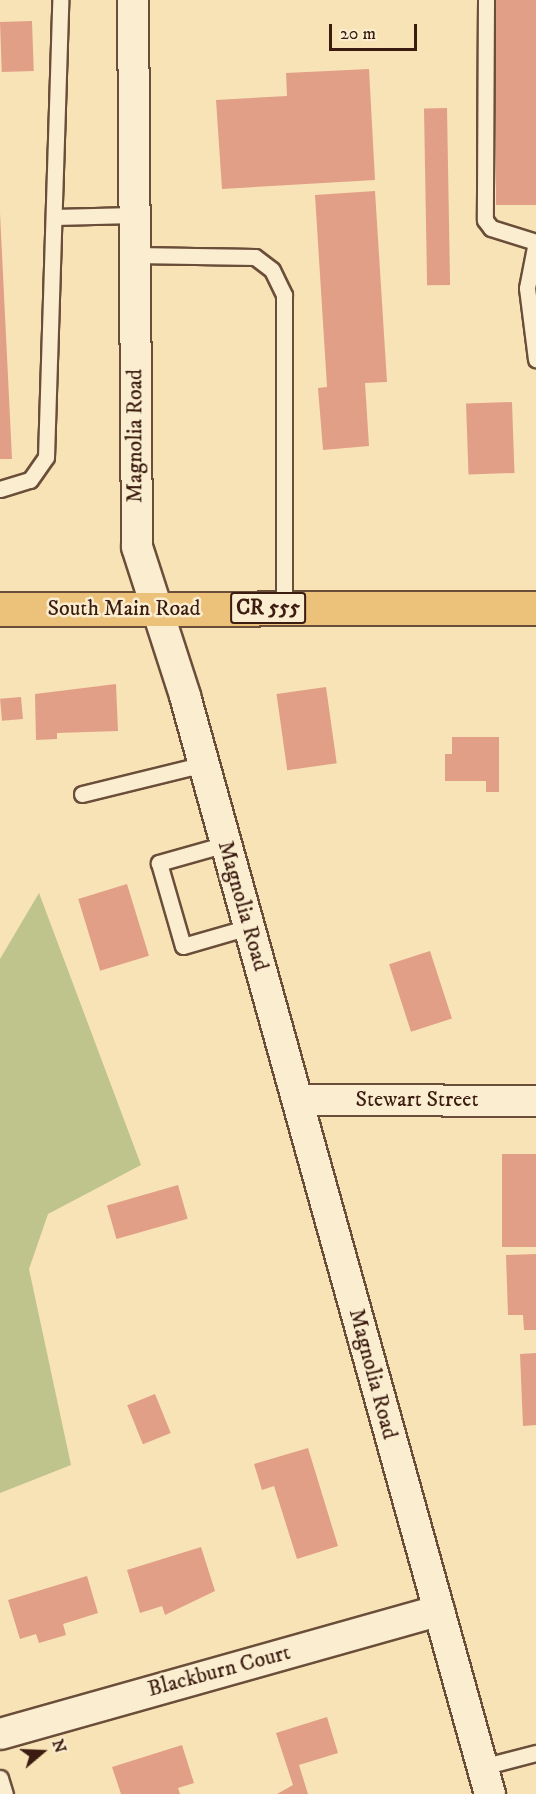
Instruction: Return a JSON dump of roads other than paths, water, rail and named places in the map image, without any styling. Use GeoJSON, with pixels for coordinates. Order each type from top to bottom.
{"type":"FeatureCollection","features":[{"type":"Feature","properties":{"kind":"main road","name":"South Main Road"},"geometry":{"type":"LineString","coordinates":[[0,609],[536,608]]}},
{"type":"Feature","properties":{"kind":"street","name":"Magnolia Road"},"geometry":{"type":"LineString","coordinates":[[133,0],[135,525],[155,609],[204,764],[486,1780]]}},
{"type":"Feature","properties":{"kind":"street","name":"Stewart Street"},"geometry":{"type":"LineString","coordinates":[[298,1100],[536,1101]]}},
{"type":"Feature","properties":{"kind":"street","name":"Blackburn Court"},"geometry":{"type":"LineString","coordinates":[[0,1734],[439,1611]]}},
{"type":"Feature","properties":{"kind":"lane"},"geometry":{"type":"LineString","coordinates":[[0,489],[30,480],[46,457],[60,0]]}},
{"type":"Feature","properties":{"kind":"lane"},"geometry":{"type":"LineString","coordinates":[[486,0],[485,219],[491,228],[536,242],[527,288],[536,359]]}},
{"type":"Feature","properties":{"kind":"lane"},"geometry":{"type":"LineString","coordinates":[[54,217],[134,215]]}},
{"type":"Feature","properties":{"kind":"lane"},"geometry":{"type":"LineString","coordinates":[[135,255],[255,257],[272,270],[284,295],[284,608]]}},
{"type":"Feature","properties":{"kind":"lane"},"geometry":{"type":"LineString","coordinates":[[82,794],[204,764]]}},
{"type":"Feature","properties":{"kind":"lane"},"geometry":{"type":"LineString","coordinates":[[226,844],[159,863],[162,874],[183,946],[249,927]]}},
{"type":"Feature","properties":{"kind":"lane"},"geometry":{"type":"LineString","coordinates":[[486,1780],[536,1753]]}},
{"type":"Feature","properties":{"kind":"lane"},"geometry":{"type":"LineString","coordinates":[[0,1778],[4,1794]]}}]}
